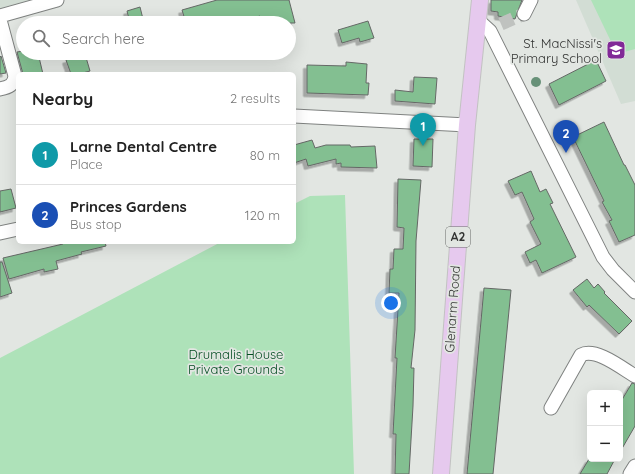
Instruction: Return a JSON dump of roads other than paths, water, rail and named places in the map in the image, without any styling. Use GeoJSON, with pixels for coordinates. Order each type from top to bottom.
{"type":"FeatureCollection","features":[{"type":"Feature","properties":{"kind":"main road","name":"Glenarm Road"},"geometry":{"type":"LineString","coordinates":[[441,474],[467,125],[490,25],[480,0]]}},
{"type":"Feature","properties":{"kind":"street"},"geometry":{"type":"LineString","coordinates":[[0,16],[57,0]]}},
{"type":"Feature","properties":{"kind":"street"},"geometry":{"type":"LineString","coordinates":[[524,14],[532,0]]}},
{"type":"Feature","properties":{"kind":"street"},"geometry":{"type":"LineString","coordinates":[[0,20],[15,76],[14,81],[10,86],[0,89]]}},
{"type":"Feature","properties":{"kind":"street"},"geometry":{"type":"LineString","coordinates":[[490,25],[603,257],[612,270],[635,292]]}},
{"type":"Feature","properties":{"kind":"street"},"geometry":{"type":"LineString","coordinates":[[296,116],[467,125]]}},
{"type":"Feature","properties":{"kind":"street"},"geometry":{"type":"LineString","coordinates":[[0,233],[16,229]]}},
{"type":"Feature","properties":{"kind":"street"},"geometry":{"type":"LineString","coordinates":[[550,408],[581,355],[584,353],[599,355],[635,376]]}},
{"type":"Feature","properties":{"kind":"street"},"geometry":{"type":"LineString","coordinates":[[630,474],[635,466]]}},
{"type":"Feature","properties":{"kind":"tunnel"},"geometry":{"type":"LineString","coordinates":[[501,24],[524,14]]}},
{"type":"Feature","properties":{"kind":"place","name":"St. MacNissi's Primary School"},"geometry":{"type":"Point","coordinates":[616,50]}},
{"type":"Feature","properties":{"kind":"place","name":"Larne Dental Centre"},"geometry":{"type":"Point","coordinates":[423,146]}},
{"type":"Feature","properties":{"kind":"place","name":"Princes Gardens"},"geometry":{"type":"Point","coordinates":[566,153]}},
{"type":"Feature","properties":{"kind":"park label","name":"Drumalis House Private Grounds"},"geometry":{"type":"Point","coordinates":[236,362]}}]}
